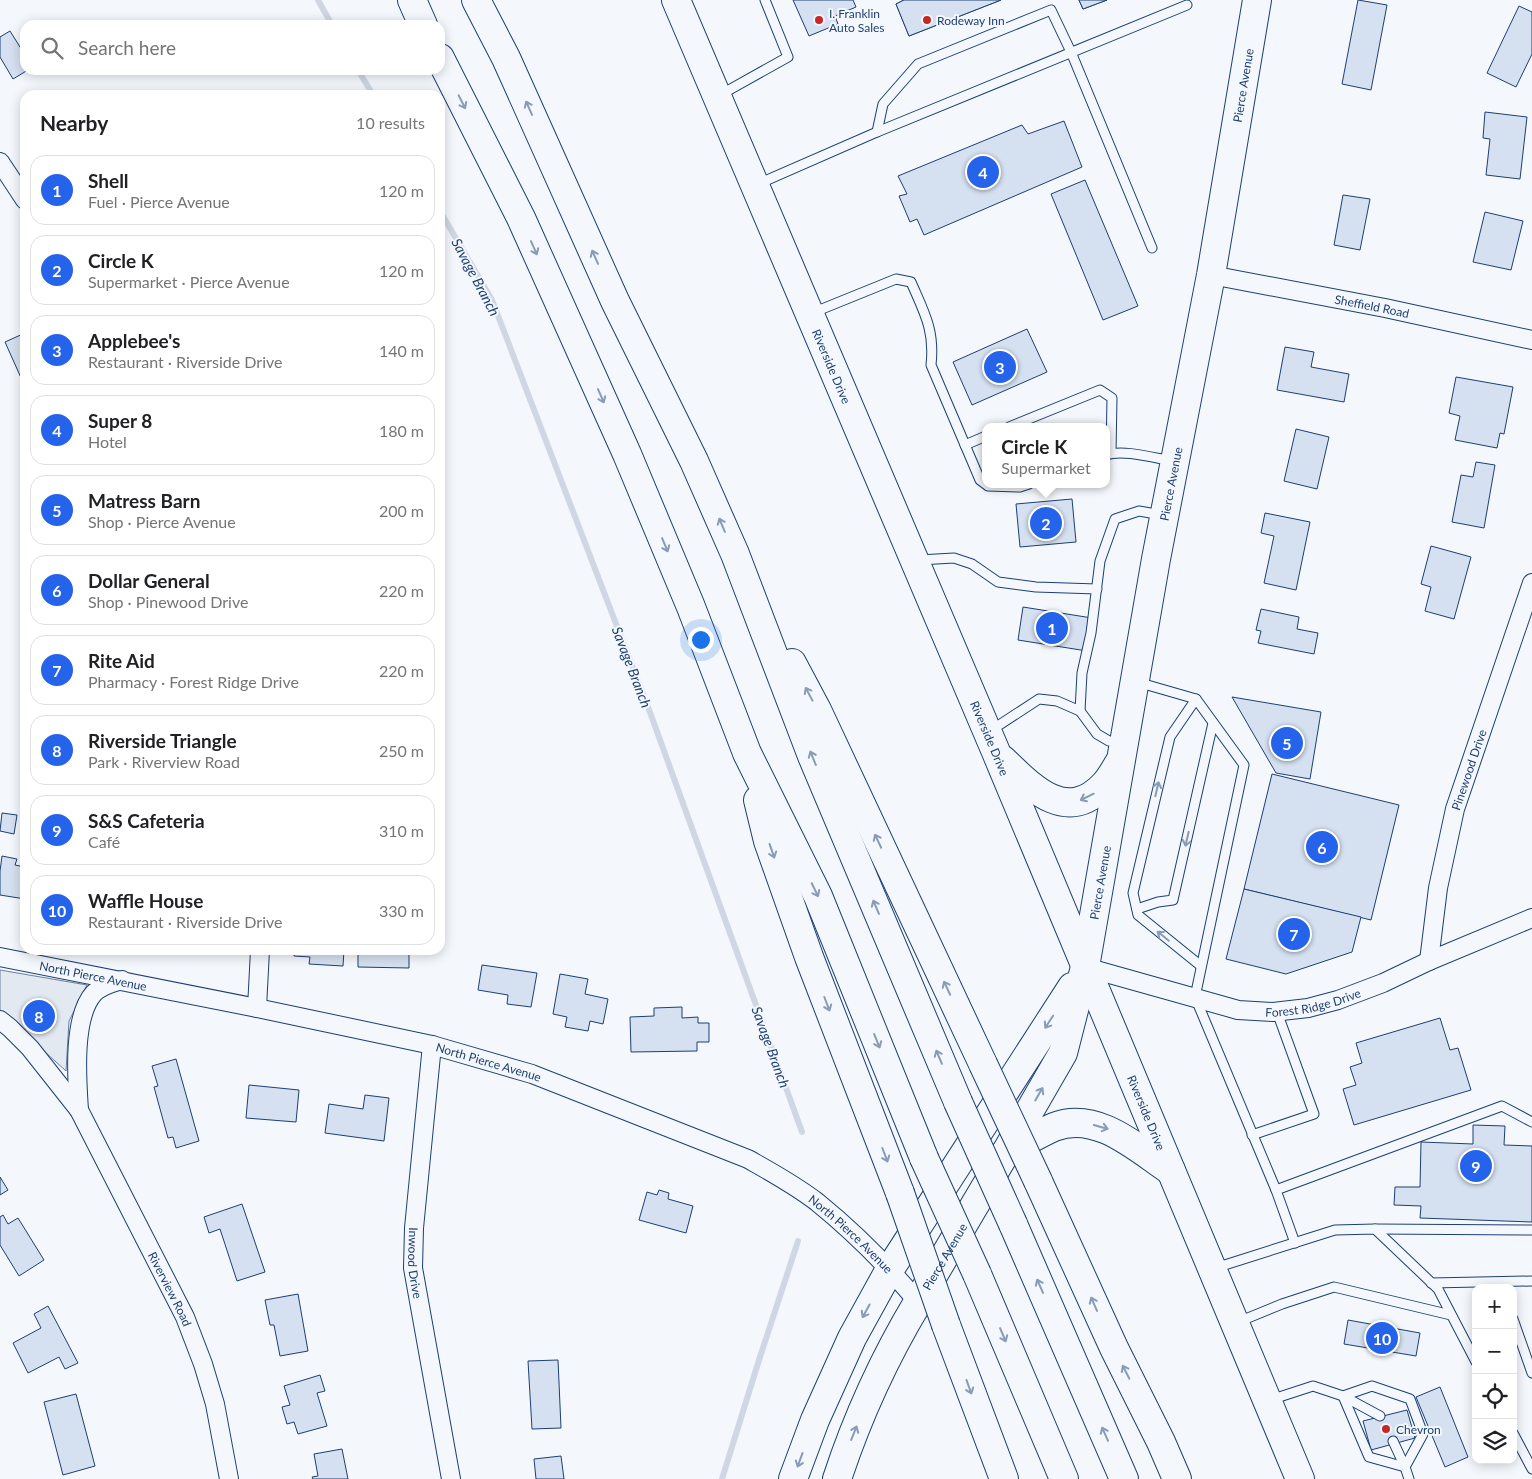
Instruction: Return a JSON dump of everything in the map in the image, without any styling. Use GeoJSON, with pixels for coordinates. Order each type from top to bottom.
{"type":"FeatureCollection","features":[{"type":"Feature","properties":{"kind":"main road"},"geometry":{"type":"LineString","coordinates":[[412,0],[421,20]]}},
{"type":"Feature","properties":{"kind":"main road"},"geometry":{"type":"LineString","coordinates":[[476,0],[506,58],[615,301],[694,461],[734,554],[812,756],[958,1102],[1124,1479]]}},
{"type":"Feature","properties":{"kind":"main road","name":"Riverside Drive"},"geometry":{"type":"LineString","coordinates":[[676,0],[991,742],[1300,1479]]}},
{"type":"Feature","properties":{"kind":"main road","name":"Pierce Avenue"},"geometry":{"type":"LineString","coordinates":[[837,1479],[874,1386],[906,1322],[1063,1053],[1085,966],[1164,515],[1211,274],[1257,0]]}},
{"type":"Feature","properties":{"kind":"main road"},"geometry":{"type":"LineString","coordinates":[[445,68],[520,218],[627,454],[691,607],[747,753],[818,896],[924,1158],[977,1274],[1064,1479]]}},
{"type":"Feature","properties":{"kind":"main road"},"geometry":{"type":"LineString","coordinates":[[734,554],[817,710],[1038,1181],[1114,1348],[1161,1442],[1177,1479]]}},
{"type":"Feature","properties":{"kind":"main road"},"geometry":{"type":"LineString","coordinates":[[991,742],[1039,793],[1052,799],[1066,802],[1080,800],[1094,794],[1104,785],[1122,752]]}},
{"type":"Feature","properties":{"kind":"main road"},"geometry":{"type":"LineString","coordinates":[[747,753],[772,850],[810,958],[900,1193],[946,1325],[1004,1479]]}},
{"type":"Feature","properties":{"kind":"main road","name":"Pierce Avenue"},"geometry":{"type":"LineString","coordinates":[[793,1479],[815,1420],[848,1346],[890,1269],[1085,966]]}},
{"type":"Feature","properties":{"kind":"main road"},"geometry":{"type":"LineString","coordinates":[[1006,1152],[1055,1127],[1077,1123],[1088,1124],[1109,1130],[1171,1171]]}},
{"type":"Feature","properties":{"kind":"street"},"geometry":{"type":"LineString","coordinates":[[0,162],[20,192]]}},
{"type":"Feature","properties":{"kind":"street","name":"Sheffield Road"},"geometry":{"type":"LineString","coordinates":[[1211,274],[1385,308],[1532,340]]}},
{"type":"Feature","properties":{"kind":"street","name":"Pinewood Drive"},"geometry":{"type":"LineString","coordinates":[[1430,962],[1438,888],[1455,809],[1532,583]]}},
{"type":"Feature","properties":{"kind":"street","name":"Forest Ridge Drive"},"geometry":{"type":"LineString","coordinates":[[1085,966],[1238,1010],[1277,1012],[1308,1008],[1338,1000],[1383,983],[1532,918]]}},
{"type":"Feature","properties":{"kind":"street"},"geometry":{"type":"LineString","coordinates":[[258,1008],[260,955]]}},
{"type":"Feature","properties":{"kind":"street","name":"North Pierce Avenue"},"geometry":{"type":"LineString","coordinates":[[0,957],[123,980],[432,1045],[524,1071],[596,1098],[748,1159],[780,1177],[816,1201],[851,1231],[890,1269],[918,1302]]}},
{"type":"Feature","properties":{"kind":"street","name":"Riverview Road"},"geometry":{"type":"LineString","coordinates":[[80,1110],[78,1053],[80,1026],[85,1010],[94,994],[105,986],[123,980]]}},
{"type":"Feature","properties":{"kind":"street","name":"Riverview Road"},"geometry":{"type":"LineString","coordinates":[[0,1020],[30,1048],[80,1110],[185,1317],[216,1404],[229,1479]]}},
{"type":"Feature","properties":{"kind":"street","name":"Inwood Drive"},"geometry":{"type":"LineString","coordinates":[[432,1045],[414,1228],[413,1268],[451,1479]]}},
{"type":"Feature","properties":{"kind":"lane"},"geometry":{"type":"LineString","coordinates":[[718,97],[788,57],[765,0]]}},
{"type":"Feature","properties":{"kind":"lane"},"geometry":{"type":"LineString","coordinates":[[755,186],[878,132],[1187,5]]}},
{"type":"Feature","properties":{"kind":"lane"},"geometry":{"type":"LineString","coordinates":[[878,132],[883,104],[918,64],[1051,10],[1071,52],[1152,248]]}},
{"type":"Feature","properties":{"kind":"lane"},"geometry":{"type":"LineString","coordinates":[[810,314],[896,278],[910,282],[932,334],[933,351],[931,365],[982,482]]}},
{"type":"Feature","properties":{"kind":"lane"},"geometry":{"type":"LineString","coordinates":[[1019,423],[1100,390],[1112,398],[1110,426]]}},
{"type":"Feature","properties":{"kind":"lane"},"geometry":{"type":"LineString","coordinates":[[965,444],[982,438]]}},
{"type":"Feature","properties":{"kind":"lane"},"geometry":{"type":"LineString","coordinates":[[1110,454],[1127,453],[1175,461]]}},
{"type":"Feature","properties":{"kind":"lane"},"geometry":{"type":"LineString","coordinates":[[1080,711],[1082,673],[1091,634],[1100,561],[1115,519],[1140,511],[1164,515]]}},
{"type":"Feature","properties":{"kind":"lane"},"geometry":{"type":"LineString","coordinates":[[914,560],[954,558],[972,564],[998,582],[1036,587],[1097,588]]}},
{"type":"Feature","properties":{"kind":"lane"},"geometry":{"type":"LineString","coordinates":[[1134,682],[1196,699],[1244,766],[1195,997],[1276,1190],[1295,1243]]}},
{"type":"Feature","properties":{"kind":"lane"},"geometry":{"type":"LineString","coordinates":[[991,742],[1039,698],[1057,701],[1080,711],[1097,734],[1122,752]]}},
{"type":"Feature","properties":{"kind":"lane"},"geometry":{"type":"LineString","coordinates":[[1196,699],[1170,736],[1133,893],[1138,915],[1201,966]]}},
{"type":"Feature","properties":{"kind":"lane"},"geometry":{"type":"LineString","coordinates":[[1137,909],[1158,902],[1173,900],[1213,723]]}},
{"type":"Feature","properties":{"kind":"lane"},"geometry":{"type":"LineString","coordinates":[[1252,1135],[1314,1114],[1277,1012]]}},
{"type":"Feature","properties":{"kind":"lane"},"geometry":{"type":"LineString","coordinates":[[1276,1190],[1502,1106],[1532,1122]]}},
{"type":"Feature","properties":{"kind":"lane"},"geometry":{"type":"LineString","coordinates":[[1212,1269],[1335,1230],[1532,1230]]}},
{"type":"Feature","properties":{"kind":"lane"},"geometry":{"type":"LineString","coordinates":[[1375,1230],[1438,1289],[1472,1354]]}},
{"type":"Feature","properties":{"kind":"lane"},"geometry":{"type":"LineString","coordinates":[[1431,1283],[1501,1284],[1532,1280]]}},
{"type":"Feature","properties":{"kind":"lane"},"geometry":{"type":"LineString","coordinates":[[1235,1323],[1282,1304],[1334,1287],[1451,1315]]}},
{"type":"Feature","properties":{"kind":"lane"},"geometry":{"type":"LineString","coordinates":[[1517,1329],[1532,1373]]}},
{"type":"Feature","properties":{"kind":"lane"},"geometry":{"type":"LineString","coordinates":[[1267,1401],[1313,1386],[1342,1396],[1380,1416]]}},
{"type":"Feature","properties":{"kind":"lane"},"geometry":{"type":"LineString","coordinates":[[1342,1396],[1372,1386],[1410,1399],[1423,1434],[1405,1467]]}},
{"type":"Feature","properties":{"kind":"lane"},"geometry":{"type":"LineString","coordinates":[[1342,1396],[1369,1457],[1405,1467]]}},
{"type":"Feature","properties":{"kind":"lane"},"geometry":{"type":"LineString","coordinates":[[1393,1441],[1409,1479]]}},
{"type":"Feature","properties":{"kind":"lane"},"geometry":{"type":"LineString","coordinates":[[1517,1441],[1532,1469]]}},
{"type":"Feature","properties":{"kind":"shaded area"},"geometry":{"type":"Polygon","coordinates":[[[0,970],[87,985],[69,1021],[66,1071],[0,1011],[0,970]]]}},
{"type":"Feature","properties":{"kind":"building","name":"I. Franklin Auto Sales"},"geometry":{"type":"Polygon","coordinates":[[[793,0],[853,0],[856,7],[835,16],[838,24],[809,36],[793,0]]]}},
{"type":"Feature","properties":{"kind":"building","name":"Rodeway Inn"},"geometry":{"type":"Polygon","coordinates":[[[904,0],[1001,0],[909,36],[896,4],[904,0]]]}},
{"type":"Feature","properties":{"kind":"building","name":"Rodeway Inn"},"geometry":{"type":"Polygon","coordinates":[[[904,0],[1001,0],[909,36],[896,4],[904,0]]]}},
{"type":"Feature","properties":{"kind":"building"},"geometry":{"type":"Polygon","coordinates":[[[1079,0],[1107,0],[1083,9],[1079,0]]]}},
{"type":"Feature","properties":{"kind":"building"},"geometry":{"type":"Polygon","coordinates":[[[1079,0],[1107,0],[1083,9],[1079,0]]]}},
{"type":"Feature","properties":{"kind":"building"},"geometry":{"type":"Polygon","coordinates":[[[1358,0],[1387,5],[1371,90],[1342,84],[1358,0]]]}},
{"type":"Feature","properties":{"kind":"building"},"geometry":{"type":"Polygon","coordinates":[[[1519,6],[1532,12],[1532,54],[1516,87],[1487,73],[1519,6]]]}},
{"type":"Feature","properties":{"kind":"building"},"geometry":{"type":"Polygon","coordinates":[[[10,31],[20,47],[20,75],[13,79],[0,57],[0,37],[10,31]]]}},
{"type":"Feature","properties":{"kind":"building"},"geometry":{"type":"Polygon","coordinates":[[[1485,112],[1527,117],[1520,179],[1486,175],[1490,139],[1483,138],[1485,112]]]}},
{"type":"Feature","properties":{"kind":"building"},"geometry":{"type":"Polygon","coordinates":[[[1064,121],[1082,167],[924,235],[917,219],[910,222],[899,196],[907,194],[898,176],[1022,125],[1028,134],[1064,121]]]}},
{"type":"Feature","properties":{"kind":"building"},"geometry":{"type":"Polygon","coordinates":[[[1085,180],[1138,306],[1103,320],[1051,194],[1085,180]]]}},
{"type":"Feature","properties":{"kind":"building"},"geometry":{"type":"Polygon","coordinates":[[[1343,195],[1370,199],[1360,250],[1334,245],[1343,195]]]}},
{"type":"Feature","properties":{"kind":"building"},"geometry":{"type":"Polygon","coordinates":[[[1485,212],[1523,221],[1511,270],[1473,262],[1485,212]]]}},
{"type":"Feature","properties":{"kind":"building"},"geometry":{"type":"Polygon","coordinates":[[[1027,329],[1047,372],[972,405],[953,362],[1027,329]]]}},
{"type":"Feature","properties":{"kind":"building"},"geometry":{"type":"Polygon","coordinates":[[[20,335],[20,376],[5,342],[20,335]]]}},
{"type":"Feature","properties":{"kind":"building"},"geometry":{"type":"Polygon","coordinates":[[[1285,347],[1314,352],[1311,367],[1349,374],[1344,402],[1277,390],[1285,347]]]}},
{"type":"Feature","properties":{"kind":"building"},"geometry":{"type":"Polygon","coordinates":[[[1456,377],[1513,387],[1504,434],[1500,433],[1497,448],[1455,440],[1460,416],[1449,413],[1456,377]]]}},
{"type":"Feature","properties":{"kind":"building"},"geometry":{"type":"Polygon","coordinates":[[[1296,429],[1329,437],[1317,489],[1284,481],[1296,429]]]}},
{"type":"Feature","properties":{"kind":"building"},"geometry":{"type":"Polygon","coordinates":[[[1476,462],[1495,465],[1484,528],[1452,522],[1461,475],[1473,477],[1476,462]]]}},
{"type":"Feature","properties":{"kind":"building"},"geometry":{"type":"Polygon","coordinates":[[[1072,499],[1076,542],[1020,547],[1016,504],[1072,499]]]}},
{"type":"Feature","properties":{"kind":"building"},"geometry":{"type":"Polygon","coordinates":[[[1265,513],[1310,522],[1296,590],[1264,583],[1274,536],[1261,533],[1265,513]]]}},
{"type":"Feature","properties":{"kind":"building"},"geometry":{"type":"Polygon","coordinates":[[[1431,546],[1471,557],[1454,619],[1425,611],[1431,587],[1421,584],[1431,546]]]}},
{"type":"Feature","properties":{"kind":"building"},"geometry":{"type":"Polygon","coordinates":[[[1023,607],[1092,618],[1087,651],[1018,640],[1023,607]]]}},
{"type":"Feature","properties":{"kind":"building"},"geometry":{"type":"Polygon","coordinates":[[[1261,609],[1299,617],[1297,629],[1318,633],[1314,654],[1258,643],[1261,631],[1256,630],[1261,609]]]}},
{"type":"Feature","properties":{"kind":"building"},"geometry":{"type":"Polygon","coordinates":[[[1232,697],[1321,712],[1310,779],[1276,773],[1232,697]]]}},
{"type":"Feature","properties":{"kind":"building"},"geometry":{"type":"Polygon","coordinates":[[[1272,774],[1399,805],[1371,920],[1244,889],[1272,774]]]}},
{"type":"Feature","properties":{"kind":"building"},"geometry":{"type":"Polygon","coordinates":[[[2,813],[17,815],[14,834],[0,831],[2,813]]]}},
{"type":"Feature","properties":{"kind":"building"},"geometry":{"type":"Polygon","coordinates":[[[2,856],[17,859],[15,865],[20,866],[20,898],[0,895],[2,856]]]}},
{"type":"Feature","properties":{"kind":"building"},"geometry":{"type":"Polygon","coordinates":[[[1244,889],[1361,917],[1352,952],[1286,974],[1226,959],[1244,889]]]}},
{"type":"Feature","properties":{"kind":"building"},"geometry":{"type":"Polygon","coordinates":[[[344,955],[343,966],[309,964],[310,957],[294,956],[344,955]]]}},
{"type":"Feature","properties":{"kind":"building"},"geometry":{"type":"Polygon","coordinates":[[[358,955],[409,955],[409,968],[358,967],[358,955]]]}},
{"type":"Feature","properties":{"kind":"building"},"geometry":{"type":"Polygon","coordinates":[[[482,965],[537,973],[531,1007],[507,1004],[508,995],[478,990],[482,965]]]}},
{"type":"Feature","properties":{"kind":"building"},"geometry":{"type":"Polygon","coordinates":[[[560,974],[588,979],[585,994],[608,999],[603,1024],[590,1021],[588,1031],[565,1027],[567,1017],[553,1014],[560,974]]]}},
{"type":"Feature","properties":{"kind":"building"},"geometry":{"type":"Polygon","coordinates":[[[682,1007],[682,1018],[698,1017],[698,1023],[709,1023],[709,1042],[697,1042],[697,1051],[631,1052],[630,1017],[654,1016],[654,1008],[682,1007]]]}},
{"type":"Feature","properties":{"kind":"building"},"geometry":{"type":"Polygon","coordinates":[[[1440,1018],[1450,1050],[1458,1048],[1471,1090],[1354,1125],[1343,1089],[1356,1085],[1350,1067],[1362,1063],[1356,1043],[1440,1018]]]}},
{"type":"Feature","properties":{"kind":"building"},"geometry":{"type":"Polygon","coordinates":[[[176,1059],[199,1141],[176,1148],[173,1137],[168,1138],[154,1087],[158,1086],[152,1066],[176,1059]]]}},
{"type":"Feature","properties":{"kind":"building"},"geometry":{"type":"Polygon","coordinates":[[[249,1085],[299,1090],[296,1122],[246,1118],[249,1085]]]}},
{"type":"Feature","properties":{"kind":"building"},"geometry":{"type":"Polygon","coordinates":[[[365,1095],[389,1098],[384,1141],[325,1133],[329,1104],[363,1109],[365,1095]]]}},
{"type":"Feature","properties":{"kind":"building"},"geometry":{"type":"Polygon","coordinates":[[[1473,1125],[1505,1126],[1504,1145],[1532,1146],[1532,1222],[1420,1218],[1421,1206],[1394,1205],[1395,1187],[1420,1187],[1421,1142],[1473,1144],[1473,1125]]]}},
{"type":"Feature","properties":{"kind":"building"},"geometry":{"type":"Polygon","coordinates":[[[0,1177],[8,1190],[0,1195],[0,1177]]]}},
{"type":"Feature","properties":{"kind":"building"},"geometry":{"type":"Polygon","coordinates":[[[659,1190],[669,1193],[668,1199],[693,1206],[686,1233],[639,1220],[647,1192],[657,1195],[659,1190]]]}},
{"type":"Feature","properties":{"kind":"building"},"geometry":{"type":"Polygon","coordinates":[[[242,1204],[265,1272],[237,1281],[220,1229],[209,1233],[204,1217],[242,1204]]]}},
{"type":"Feature","properties":{"kind":"building"},"geometry":{"type":"Polygon","coordinates":[[[3,1215],[8,1224],[18,1218],[44,1260],[19,1276],[0,1245],[0,1217],[3,1215]]]}},
{"type":"Feature","properties":{"kind":"building"},"geometry":{"type":"Polygon","coordinates":[[[298,1294],[308,1351],[280,1356],[274,1325],[270,1325],[265,1300],[298,1294]]]}},
{"type":"Feature","properties":{"kind":"building"},"geometry":{"type":"Polygon","coordinates":[[[48,1306],[78,1363],[65,1369],[59,1357],[28,1373],[13,1343],[41,1328],[34,1314],[48,1306]]]}},
{"type":"Feature","properties":{"kind":"building"},"geometry":{"type":"Polygon","coordinates":[[[1348,1320],[1420,1333],[1416,1356],[1344,1344],[1348,1320]]]}},
{"type":"Feature","properties":{"kind":"building"},"geometry":{"type":"Polygon","coordinates":[[[558,1360],[561,1428],[532,1429],[528,1361],[558,1360]]]}},
{"type":"Feature","properties":{"kind":"building"},"geometry":{"type":"Polygon","coordinates":[[[320,1375],[325,1391],[317,1393],[327,1426],[298,1434],[294,1422],[287,1424],[282,1407],[290,1405],[284,1386],[320,1375]]]}},
{"type":"Feature","properties":{"kind":"building"},"geometry":{"type":"Polygon","coordinates":[[[1440,1387],[1468,1457],[1445,1467],[1416,1397],[1440,1387]]]}},
{"type":"Feature","properties":{"kind":"building"},"geometry":{"type":"Polygon","coordinates":[[[76,1394],[95,1466],[63,1475],[44,1402],[76,1394]]]}},
{"type":"Feature","properties":{"kind":"building"},"geometry":{"type":"Polygon","coordinates":[[[1407,1410],[1415,1438],[1371,1450],[1363,1421],[1407,1410]]]}},
{"type":"Feature","properties":{"kind":"building"},"geometry":{"type":"Polygon","coordinates":[[[342,1449],[348,1479],[313,1479],[312,1477],[318,1476],[314,1454],[342,1449]]]}},
{"type":"Feature","properties":{"kind":"building"},"geometry":{"type":"Polygon","coordinates":[[[561,1456],[564,1479],[536,1479],[534,1459],[561,1456]]]}},
{"type":"Feature","properties":{"kind":"waterway","name":"Savage Branch"},"geometry":{"type":"LineString","coordinates":[[318,0],[329,20]]}},
{"type":"Feature","properties":{"kind":"waterway","name":"Savage Branch"},"geometry":{"type":"LineString","coordinates":[[361,75],[370,90]]}},
{"type":"Feature","properties":{"kind":"waterway","name":"Savage Branch"},"geometry":{"type":"LineString","coordinates":[[445,220],[492,300],[651,715],[802,1132]]}},
{"type":"Feature","properties":{"kind":"waterway","name":"Savage Branch"},"geometry":{"type":"LineString","coordinates":[[722,1479],[798,1241]]}},
{"type":"Feature","properties":{"kind":"place","name":"I. Franklin Auto Sales"},"geometry":{"type":"Point","coordinates":[819,20]}},
{"type":"Feature","properties":{"kind":"place","name":"Rodeway Inn"},"geometry":{"type":"Point","coordinates":[927,20]}},
{"type":"Feature","properties":{"kind":"place","name":"Super 8"},"geometry":{"type":"Point","coordinates":[983,172]}},
{"type":"Feature","properties":{"kind":"place","name":"Applebee's"},"geometry":{"type":"Point","coordinates":[1000,367]}},
{"type":"Feature","properties":{"kind":"place","name":"Circle K"},"geometry":{"type":"Point","coordinates":[1046,523]}},
{"type":"Feature","properties":{"kind":"place","name":"Shell"},"geometry":{"type":"Point","coordinates":[1052,628]}},
{"type":"Feature","properties":{"kind":"place","name":"Matress Barn"},"geometry":{"type":"Point","coordinates":[1287,743]}},
{"type":"Feature","properties":{"kind":"place","name":"Dollar General"},"geometry":{"type":"Point","coordinates":[1322,847]}},
{"type":"Feature","properties":{"kind":"place","name":"Rite Aid"},"geometry":{"type":"Point","coordinates":[1294,934]}},
{"type":"Feature","properties":{"kind":"place","name":"Riverside Triangle"},"geometry":{"type":"Point","coordinates":[39,1016]}},
{"type":"Feature","properties":{"kind":"place","name":"S&S Cafeteria"},"geometry":{"type":"Point","coordinates":[1476,1166]}},
{"type":"Feature","properties":{"kind":"place","name":"Waffle House"},"geometry":{"type":"Point","coordinates":[1382,1338]}},
{"type":"Feature","properties":{"kind":"place","name":"Chevron"},"geometry":{"type":"Point","coordinates":[1386,1429]}}]}
